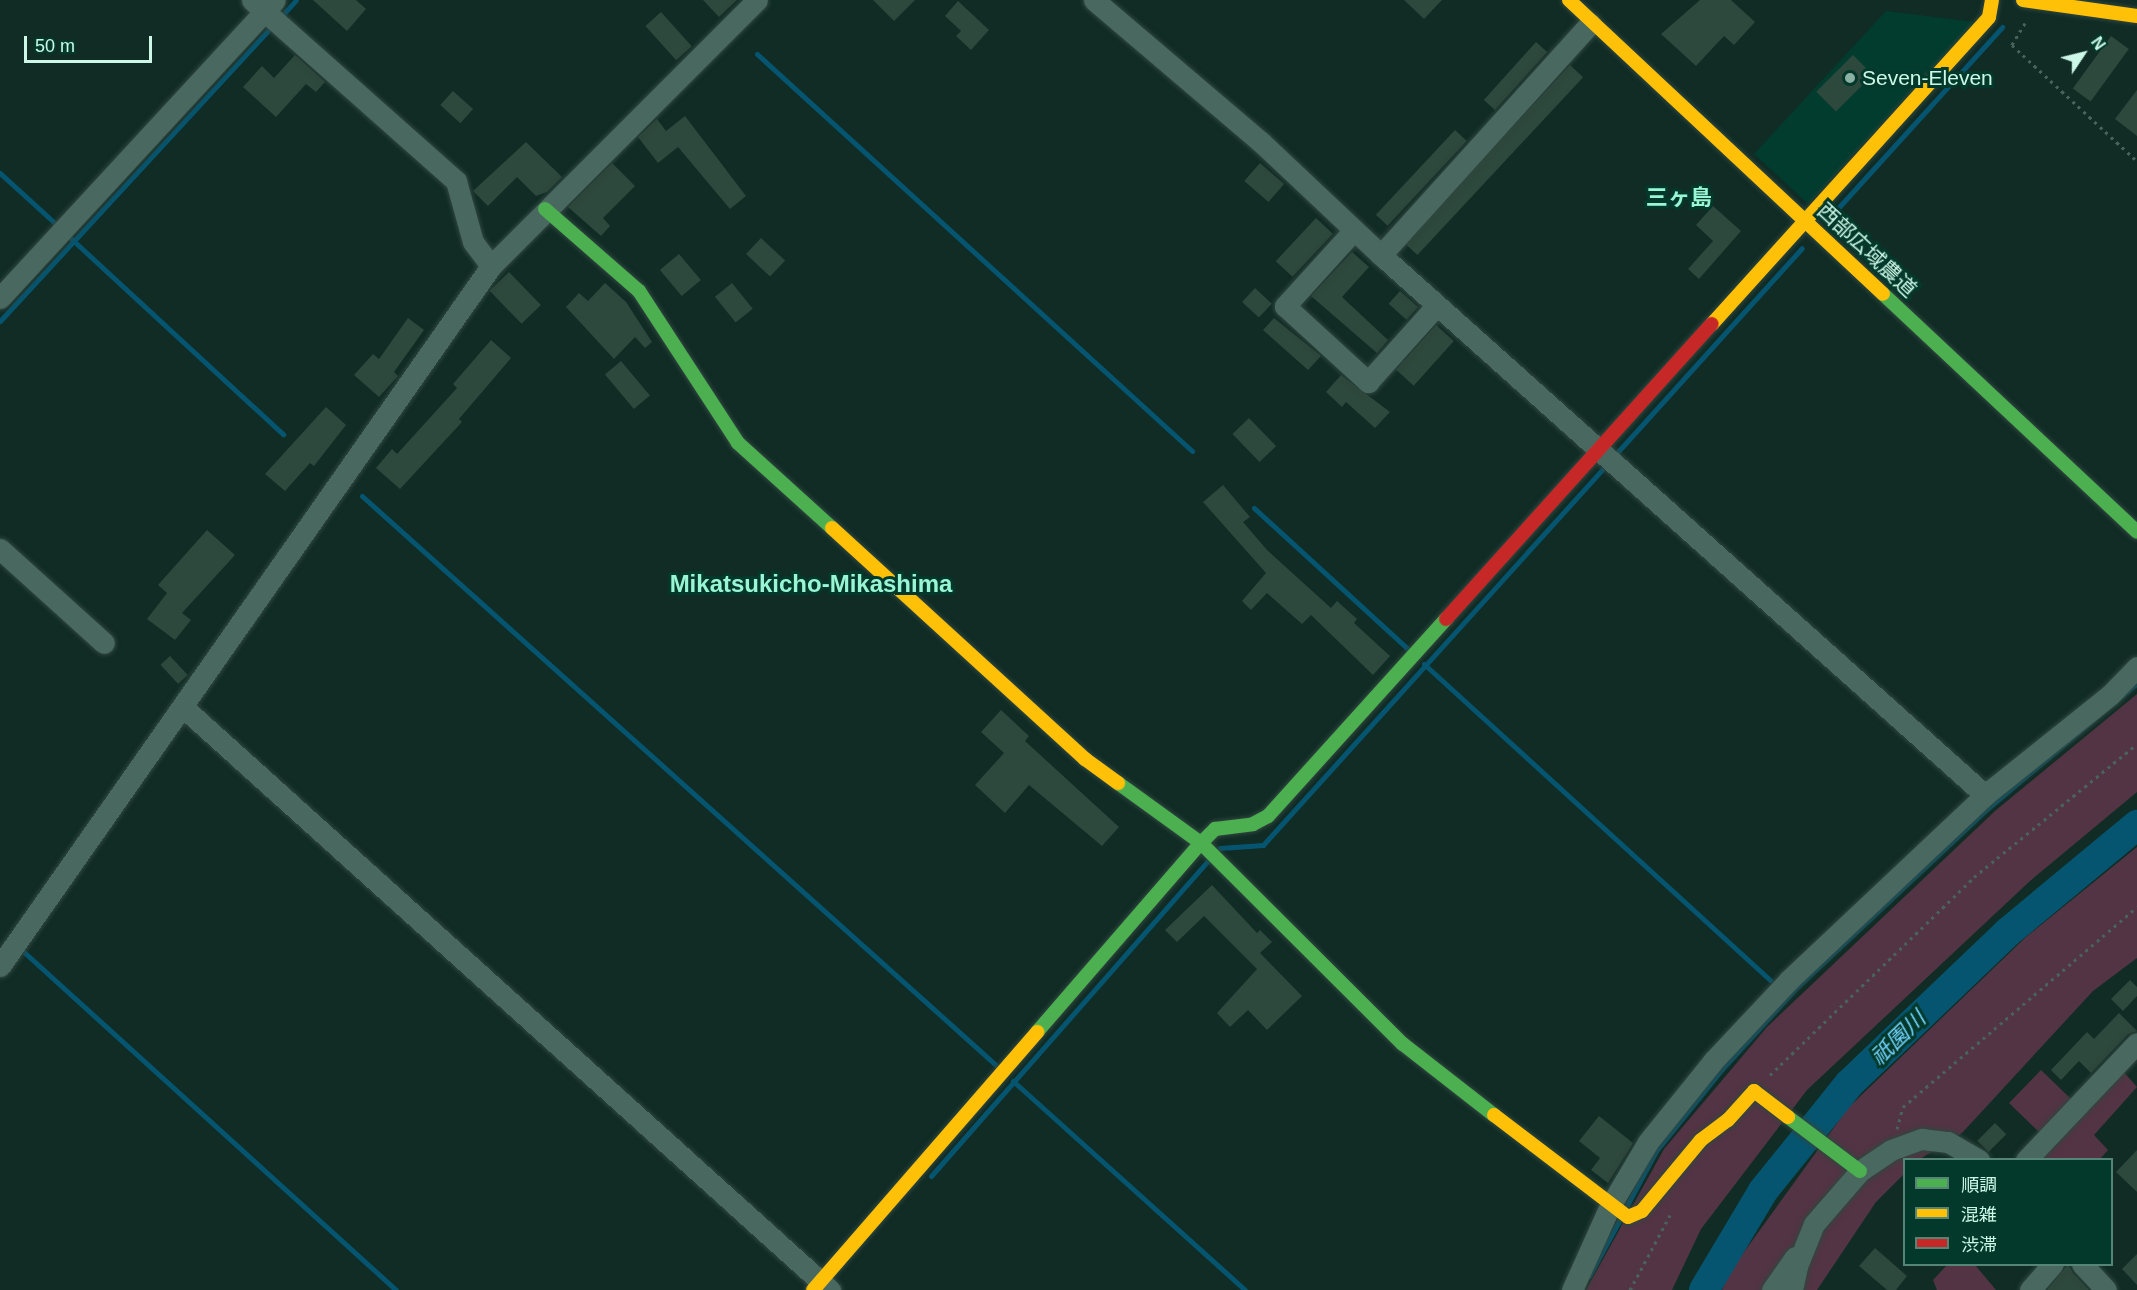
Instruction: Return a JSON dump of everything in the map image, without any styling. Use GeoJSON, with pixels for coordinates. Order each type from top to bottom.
{"type":"FeatureCollection","features":[{"type":"Feature","properties":{"kind":"street"},"geometry":{"type":"LineString","coordinates":[[2,959],[184,708],[491,266],[545,209],[757,0]]}},
{"type":"Feature","properties":{"kind":"street"},"geometry":{"type":"LineString","coordinates":[[1094,0],[1261,142],[1381,255],[1985,795]]}},
{"type":"Feature","properties":{"kind":"street","name":"西部広域農道"},"geometry":{"type":"LineString","coordinates":[[1569,0],[1590,24],[1805,220],[2137,532]]}},
{"type":"Feature","properties":{"kind":"street"},"geometry":{"type":"LineString","coordinates":[[184,708],[822,1287],[997,1078],[1201,843],[1215,829],[1253,824],[1268,816],[1989,17],[1992,0]]}},
{"type":"Feature","properties":{"kind":"street"},"geometry":{"type":"LineString","coordinates":[[2023,0],[2137,16]]}},
{"type":"Feature","properties":{"kind":"street"},"geometry":{"type":"LineString","coordinates":[[0,298],[264,4],[282,27],[456,182],[473,242],[491,266]]}},
{"type":"Feature","properties":{"kind":"street"},"geometry":{"type":"LineString","coordinates":[[1381,255],[1590,24]]}},
{"type":"Feature","properties":{"kind":"street"},"geometry":{"type":"LineString","coordinates":[[545,209],[645,298],[738,443],[1085,759],[1201,843],[1403,1044],[1619,1212],[1642,1211],[1701,1140],[1728,1120],[1754,1091],[1860,1171]]}},
{"type":"Feature","properties":{"kind":"street"},"geometry":{"type":"LineString","coordinates":[[1354,230],[1285,306],[1359,374],[1368,382],[1437,305]]}},
{"type":"Feature","properties":{"kind":"street"},"geometry":{"type":"LineString","coordinates":[[0,549],[104,643]]}},
{"type":"Feature","properties":{"kind":"street"},"geometry":{"type":"LineString","coordinates":[[1572,1290],[1619,1212],[1648,1142],[1714,1060],[1789,980],[1985,795],[2109,695],[2137,667]]}},
{"type":"Feature","properties":{"kind":"street"},"geometry":{"type":"LineString","coordinates":[[2028,1158],[2137,1043]]}},
{"type":"Feature","properties":{"kind":"street"},"geometry":{"type":"LineString","coordinates":[[1772,1290],[1804,1245],[1814,1224],[1860,1171],[1891,1150],[1922,1139],[1948,1142],[1976,1158]]}},
{"type":"Feature","properties":{"kind":"street"},"geometry":{"type":"LineString","coordinates":[[1792,1290],[1804,1245]]}},
{"type":"Feature","properties":{"kind":"street"},"geometry":{"type":"LineString","coordinates":[[2030,1290],[2051,1266]]}},
{"type":"Feature","properties":{"kind":"street"},"geometry":{"type":"LineString","coordinates":[[2084,1266],[2106,1290]]}},
{"type":"Feature","properties":{"kind":"path"},"geometry":{"type":"LineString","coordinates":[[2029,1],[2025,21],[2012,45],[2137,161]]}},
{"type":"Feature","properties":{"kind":"path"},"geometry":{"type":"LineString","coordinates":[[1754,1091],[1974,877],[2137,744]]}},
{"type":"Feature","properties":{"kind":"path"},"geometry":{"type":"LineString","coordinates":[[1891,1150],[1903,1107],[2137,906]]}},
{"type":"Feature","properties":{"kind":"shaded area"},"geometry":{"type":"Polygon","coordinates":[[[1886,11],[1975,22],[1808,204],[1754,154],[1886,11]]]}},
{"type":"Feature","properties":{"kind":"shaded area"},"geometry":{"type":"Polygon","coordinates":[[[2137,694],[2137,792],[2030,881],[1807,1090],[1701,1229],[1672,1290],[1586,1290],[1664,1149],[1767,1027],[1995,811],[2137,694]]]}},
{"type":"Feature","properties":{"kind":"shaded area"},"geometry":{"type":"Polygon","coordinates":[[[2137,847],[2137,958],[2093,991],[1962,1133],[1922,1158],[1903,1158],[1903,1175],[1876,1202],[1817,1290],[1722,1290],[1731,1270],[1848,1108],[2026,937],[2137,847]]]}},
{"type":"Feature","properties":{"kind":"shaded area"},"geometry":{"type":"Polygon","coordinates":[[[2041,1070],[2073,1101],[2041,1134],[2009,1103],[2041,1070]]]}},
{"type":"Feature","properties":{"kind":"shaded area"},"geometry":{"type":"Polygon","coordinates":[[[2122,1070],[2137,1087],[2094,1135],[2108,1150],[2101,1158],[2043,1158],[2122,1070]]]}},
{"type":"Feature","properties":{"kind":"shaded area"},"geometry":{"type":"Polygon","coordinates":[[[1946,1266],[1976,1266],[1996,1290],[1937,1290],[1933,1280],[1946,1266]]]}},
{"type":"Feature","properties":{"kind":"building"},"geometry":{"type":"Polygon","coordinates":[[[313,0],[356,0],[366,9],[347,31],[313,0]]]}},
{"type":"Feature","properties":{"kind":"building"},"geometry":{"type":"Polygon","coordinates":[[[703,0],[737,0],[719,17],[703,0]]]}},
{"type":"Feature","properties":{"kind":"building"},"geometry":{"type":"Polygon","coordinates":[[[873,0],[915,0],[894,21],[873,0]]]}},
{"type":"Feature","properties":{"kind":"building"},"geometry":{"type":"Polygon","coordinates":[[[1404,0],[1442,0],[1424,19],[1404,0]]]}},
{"type":"Feature","properties":{"kind":"building"},"geometry":{"type":"Polygon","coordinates":[[[1700,0],[1731,0],[1755,22],[1734,45],[1724,36],[1696,66],[1661,34],[1700,0]]]}},
{"type":"Feature","properties":{"kind":"building"},"geometry":{"type":"Polygon","coordinates":[[[958,1],[989,30],[971,50],[956,36],[961,31],[945,16],[958,1]]]}},
{"type":"Feature","properties":{"kind":"building"},"geometry":{"type":"Polygon","coordinates":[[[661,12],[692,46],[676,60],[645,26],[661,12]]]}},
{"type":"Feature","properties":{"kind":"building"},"geometry":{"type":"Polygon","coordinates":[[[2111,36],[2129,49],[2091,102],[2073,89],[2111,36]]]}},
{"type":"Feature","properties":{"kind":"building"},"geometry":{"type":"Polygon","coordinates":[[[1536,42],[1547,52],[1495,110],[1484,100],[1536,42]]]}},
{"type":"Feature","properties":{"kind":"building"},"geometry":{"type":"Polygon","coordinates":[[[295,55],[325,82],[316,92],[306,84],[276,117],[243,87],[262,66],[274,78],[295,55]]]}},
{"type":"Feature","properties":{"kind":"building"},"geometry":{"type":"Polygon","coordinates":[[[1853,55],[1873,75],[1836,112],[1816,92],[1853,55]]]}},
{"type":"Feature","properties":{"kind":"building"},"geometry":{"type":"Polygon","coordinates":[[[1570,65],[1583,77],[1417,255],[1404,243],[1570,65]]]}},
{"type":"Feature","properties":{"kind":"building"},"geometry":{"type":"Polygon","coordinates":[[[2137,90],[2137,136],[2115,119],[2137,90]]]}},
{"type":"Feature","properties":{"kind":"building"},"geometry":{"type":"Polygon","coordinates":[[[453,91],[473,109],[460,123],[440,105],[453,91]]]}},
{"type":"Feature","properties":{"kind":"building"},"geometry":{"type":"Polygon","coordinates":[[[685,116],[746,196],[730,209],[678,147],[658,163],[638,137],[657,119],[666,131],[685,116]]]}},
{"type":"Feature","properties":{"kind":"building"},"geometry":{"type":"Polygon","coordinates":[[[1455,130],[1467,141],[1388,226],[1376,215],[1455,130]]]}},
{"type":"Feature","properties":{"kind":"building"},"geometry":{"type":"Polygon","coordinates":[[[526,142],[562,177],[547,192],[536,196],[517,177],[488,206],[473,191],[526,142]]]}},
{"type":"Feature","properties":{"kind":"building"},"geometry":{"type":"Polygon","coordinates":[[[612,163],[635,186],[603,218],[610,226],[601,236],[568,207],[612,163]]]}},
{"type":"Feature","properties":{"kind":"building"},"geometry":{"type":"Polygon","coordinates":[[[1260,163],[1284,184],[1268,202],[1244,181],[1260,163]]]}},
{"type":"Feature","properties":{"kind":"building"},"geometry":{"type":"Polygon","coordinates":[[[1713,206],[1741,231],[1699,279],[1688,269],[1713,241],[1696,225],[1713,206]]]}},
{"type":"Feature","properties":{"kind":"building"},"geometry":{"type":"Polygon","coordinates":[[[1316,218],[1333,234],[1293,277],[1276,261],[1316,218]]]}},
{"type":"Feature","properties":{"kind":"building"},"geometry":{"type":"Polygon","coordinates":[[[761,238],[785,261],[770,277],[746,254],[761,238]]]}},
{"type":"Feature","properties":{"kind":"building"},"geometry":{"type":"Polygon","coordinates":[[[1352,252],[1369,267],[1342,297],[1388,340],[1377,353],[1311,296],[1352,252]]]}},
{"type":"Feature","properties":{"kind":"building"},"geometry":{"type":"Polygon","coordinates":[[[679,254],[701,280],[682,296],[660,270],[679,254]]]}},
{"type":"Feature","properties":{"kind":"building"},"geometry":{"type":"Polygon","coordinates":[[[509,272],[541,305],[522,324],[490,291],[509,272]]]}},
{"type":"Feature","properties":{"kind":"building"},"geometry":{"type":"Polygon","coordinates":[[[605,283],[626,302],[652,342],[645,348],[635,337],[614,359],[566,307],[579,293],[588,301],[605,283]]]}},
{"type":"Feature","properties":{"kind":"building"},"geometry":{"type":"Polygon","coordinates":[[[732,283],[753,309],[736,322],[715,297],[732,283]]]}},
{"type":"Feature","properties":{"kind":"building"},"geometry":{"type":"Polygon","coordinates":[[[1255,288],[1272,304],[1259,318],[1242,302],[1255,288]]]}},
{"type":"Feature","properties":{"kind":"building"},"geometry":{"type":"Polygon","coordinates":[[[1400,291],[1418,307],[1406,320],[1389,304],[1400,291]]]}},
{"type":"Feature","properties":{"kind":"building"},"geometry":{"type":"Polygon","coordinates":[[[408,318],[424,330],[394,372],[398,376],[379,397],[354,375],[373,354],[379,359],[408,318]]]}},
{"type":"Feature","properties":{"kind":"building"},"geometry":{"type":"Polygon","coordinates":[[[1274,318],[1321,356],[1308,370],[1263,330],[1274,318]]]}},
{"type":"Feature","properties":{"kind":"building"},"geometry":{"type":"Polygon","coordinates":[[[1436,325],[1454,341],[1414,386],[1396,370],[1436,325]]]}},
{"type":"Feature","properties":{"kind":"building"},"geometry":{"type":"Polygon","coordinates":[[[491,340],[511,358],[459,419],[462,422],[400,489],[376,468],[392,449],[397,454],[457,388],[453,384],[491,340]]]}},
{"type":"Feature","properties":{"kind":"building"},"geometry":{"type":"Polygon","coordinates":[[[621,361],[650,395],[634,409],[605,374],[621,361]]]}},
{"type":"Feature","properties":{"kind":"building"},"geometry":{"type":"Polygon","coordinates":[[[1341,375],[1390,412],[1375,428],[1346,402],[1342,407],[1326,392],[1341,375]]]}},
{"type":"Feature","properties":{"kind":"building"},"geometry":{"type":"Polygon","coordinates":[[[326,407],[346,425],[314,466],[310,463],[285,491],[265,474],[326,407]]]}},
{"type":"Feature","properties":{"kind":"building"},"geometry":{"type":"Polygon","coordinates":[[[1249,418],[1276,446],[1260,462],[1232,434],[1249,418]]]}},
{"type":"Feature","properties":{"kind":"building"},"geometry":{"type":"Polygon","coordinates":[[[1223,485],[1250,517],[1243,522],[1267,550],[1331,608],[1337,601],[1357,619],[1354,623],[1390,656],[1373,675],[1311,615],[1302,624],[1267,593],[1251,610],[1242,601],[1266,573],[1203,502],[1223,485]]]}},
{"type":"Feature","properties":{"kind":"building"},"geometry":{"type":"Polygon","coordinates":[[[207,530],[235,555],[182,613],[191,620],[175,640],[147,619],[167,593],[158,585],[207,530]]]}},
{"type":"Feature","properties":{"kind":"building"},"geometry":{"type":"Polygon","coordinates":[[[170,656],[188,675],[178,684],[160,665],[170,656]]]}},
{"type":"Feature","properties":{"kind":"building"},"geometry":{"type":"Polygon","coordinates":[[[1001,710],[1029,736],[1025,741],[1119,827],[1102,846],[1029,785],[1005,813],[975,785],[1004,753],[981,732],[1001,710]]]}},
{"type":"Feature","properties":{"kind":"building"},"geometry":{"type":"Polygon","coordinates":[[[1212,885],[1257,933],[1260,930],[1272,942],[1260,953],[1302,996],[1267,1030],[1248,1010],[1230,1027],[1217,1013],[1257,969],[1204,916],[1177,942],[1165,930],[1212,885]]]}},
{"type":"Feature","properties":{"kind":"building"},"geometry":{"type":"Polygon","coordinates":[[[2130,980],[2137,987],[2137,996],[2123,1011],[2111,999],[2130,980]]]}},
{"type":"Feature","properties":{"kind":"building"},"geometry":{"type":"Polygon","coordinates":[[[2119,1013],[2137,1031],[2128,1034],[2091,1073],[2079,1061],[2061,1080],[2051,1070],[2087,1032],[2094,1039],[2119,1013]]]}},
{"type":"Feature","properties":{"kind":"building"},"geometry":{"type":"Polygon","coordinates":[[[1599,1116],[1633,1143],[1608,1183],[1591,1170],[1600,1158],[1579,1141],[1599,1116]]]}},
{"type":"Feature","properties":{"kind":"building"},"geometry":{"type":"Polygon","coordinates":[[[1995,1123],[2006,1134],[1989,1152],[1977,1141],[1995,1123]]]}},
{"type":"Feature","properties":{"kind":"building"},"geometry":{"type":"Polygon","coordinates":[[[2137,1150],[2137,1192],[2116,1172],[2137,1150]]]}},
{"type":"Feature","properties":{"kind":"building"},"geometry":{"type":"Polygon","coordinates":[[[1875,1248],[1907,1276],[1896,1290],[1887,1290],[1859,1266],[1875,1248]]]}},
{"type":"Feature","properties":{"kind":"building"},"geometry":{"type":"Polygon","coordinates":[[[2137,1254],[2137,1285],[2122,1269],[2137,1254]]]}},
{"type":"Feature","properties":{"kind":"building"},"geometry":{"type":"Polygon","coordinates":[[[2066,1266],[2069,1266],[2089,1290],[2047,1290],[2066,1266]]]}},
{"type":"Feature","properties":{"kind":"waterway"},"geometry":{"type":"LineString","coordinates":[[279,19],[296,0]]}},
{"type":"Feature","properties":{"kind":"waterway"},"geometry":{"type":"LineString","coordinates":[[0,321],[273,25]]}},
{"type":"Feature","properties":{"kind":"waterway"},"geometry":{"type":"LineString","coordinates":[[1829,218],[2002,27]]}},
{"type":"Feature","properties":{"kind":"waterway"},"geometry":{"type":"LineString","coordinates":[[757,54],[1192,451]]}},
{"type":"Feature","properties":{"kind":"waterway"},"geometry":{"type":"LineString","coordinates":[[0,173],[58,226]]}},
{"type":"Feature","properties":{"kind":"waterway"},"geometry":{"type":"LineString","coordinates":[[65,233],[283,434]]}},
{"type":"Feature","properties":{"kind":"waterway"},"geometry":{"type":"LineString","coordinates":[[1614,456],[1802,248]]}},
{"type":"Feature","properties":{"kind":"waterway"},"geometry":{"type":"LineString","coordinates":[[1220,848],[1263,845],[1608,463]]}},
{"type":"Feature","properties":{"kind":"waterway"},"geometry":{"type":"LineString","coordinates":[[362,496],[997,1066]]}},
{"type":"Feature","properties":{"kind":"waterway"},"geometry":{"type":"LineString","coordinates":[[1254,508],[1408,649]]}},
{"type":"Feature","properties":{"kind":"waterway"},"geometry":{"type":"LineString","coordinates":[[1424,664],[1770,980]]}},
{"type":"Feature","properties":{"kind":"waterway"},"geometry":{"type":"LineString","coordinates":[[1626,1207],[1656,1151],[1722,1069],[1795,989],[1988,808],[2137,683]]}},
{"type":"Feature","properties":{"kind":"waterway","name":"祇園川"},"geometry":{"type":"LineString","coordinates":[[1704,1290],[1763,1191],[1849,1084],[2008,932],[2137,825]]}},
{"type":"Feature","properties":{"kind":"waterway"},"geometry":{"type":"LineString","coordinates":[[931,1176],[1208,861]]}},
{"type":"Feature","properties":{"kind":"waterway"},"geometry":{"type":"LineString","coordinates":[[25,953],[396,1290]]}},
{"type":"Feature","properties":{"kind":"waterway"},"geometry":{"type":"LineString","coordinates":[[1013,1081],[1245,1290]]}},
{"type":"Feature","properties":{"kind":"waterway"},"geometry":{"type":"LineString","coordinates":[[1589,1276],[1619,1221]]}},
{"type":"Feature","properties":{"kind":"traffic: fast"},"geometry":{"type":"LineString","coordinates":[[545,209],[639,291],[738,443],[832,528]]}},
{"type":"Feature","properties":{"kind":"traffic: fast"},"geometry":{"type":"LineString","coordinates":[[1883,294],[2137,532]]}},
{"type":"Feature","properties":{"kind":"traffic: fast"},"geometry":{"type":"LineString","coordinates":[[1037,1032],[1201,843],[1215,829],[1253,824],[1268,816],[1446,619]]}},
{"type":"Feature","properties":{"kind":"traffic: fast"},"geometry":{"type":"LineString","coordinates":[[1118,783],[1201,843],[1403,1044],[1494,1115]]}},
{"type":"Feature","properties":{"kind":"traffic: fast"},"geometry":{"type":"LineString","coordinates":[[1788,1117],[1860,1171]]}},
{"type":"Feature","properties":{"kind":"traffic: slow"},"geometry":{"type":"LineString","coordinates":[[1569,0],[1883,294]]}},
{"type":"Feature","properties":{"kind":"traffic: slow"},"geometry":{"type":"LineString","coordinates":[[1712,324],[1989,17],[1992,0]]}},
{"type":"Feature","properties":{"kind":"traffic: slow"},"geometry":{"type":"LineString","coordinates":[[2023,0],[2137,16]]}},
{"type":"Feature","properties":{"kind":"traffic: slow"},"geometry":{"type":"LineString","coordinates":[[832,528],[1085,759],[1118,783]]}},
{"type":"Feature","properties":{"kind":"traffic: slow"},"geometry":{"type":"LineString","coordinates":[[813,1290],[1037,1032]]}},
{"type":"Feature","properties":{"kind":"traffic: slow"},"geometry":{"type":"LineString","coordinates":[[1494,1115],[1628,1217],[1642,1211],[1701,1140],[1728,1120],[1754,1091],[1788,1117]]}},
{"type":"Feature","properties":{"kind":"traffic: jam"},"geometry":{"type":"LineString","coordinates":[[1446,619],[1712,324]]}},
{"type":"Feature","properties":{"kind":"place","name":"Seven-Eleven"},"geometry":{"type":"Point","coordinates":[1850,78]}},
{"type":"Feature","properties":{"kind":"district","name":"三ヶ島"},"geometry":{"type":"Point","coordinates":[1679,198]}},
{"type":"Feature","properties":{"kind":"district","name":"Mikatsukicho-Mikashima"},"geometry":{"type":"Point","coordinates":[811,584]}}]}
